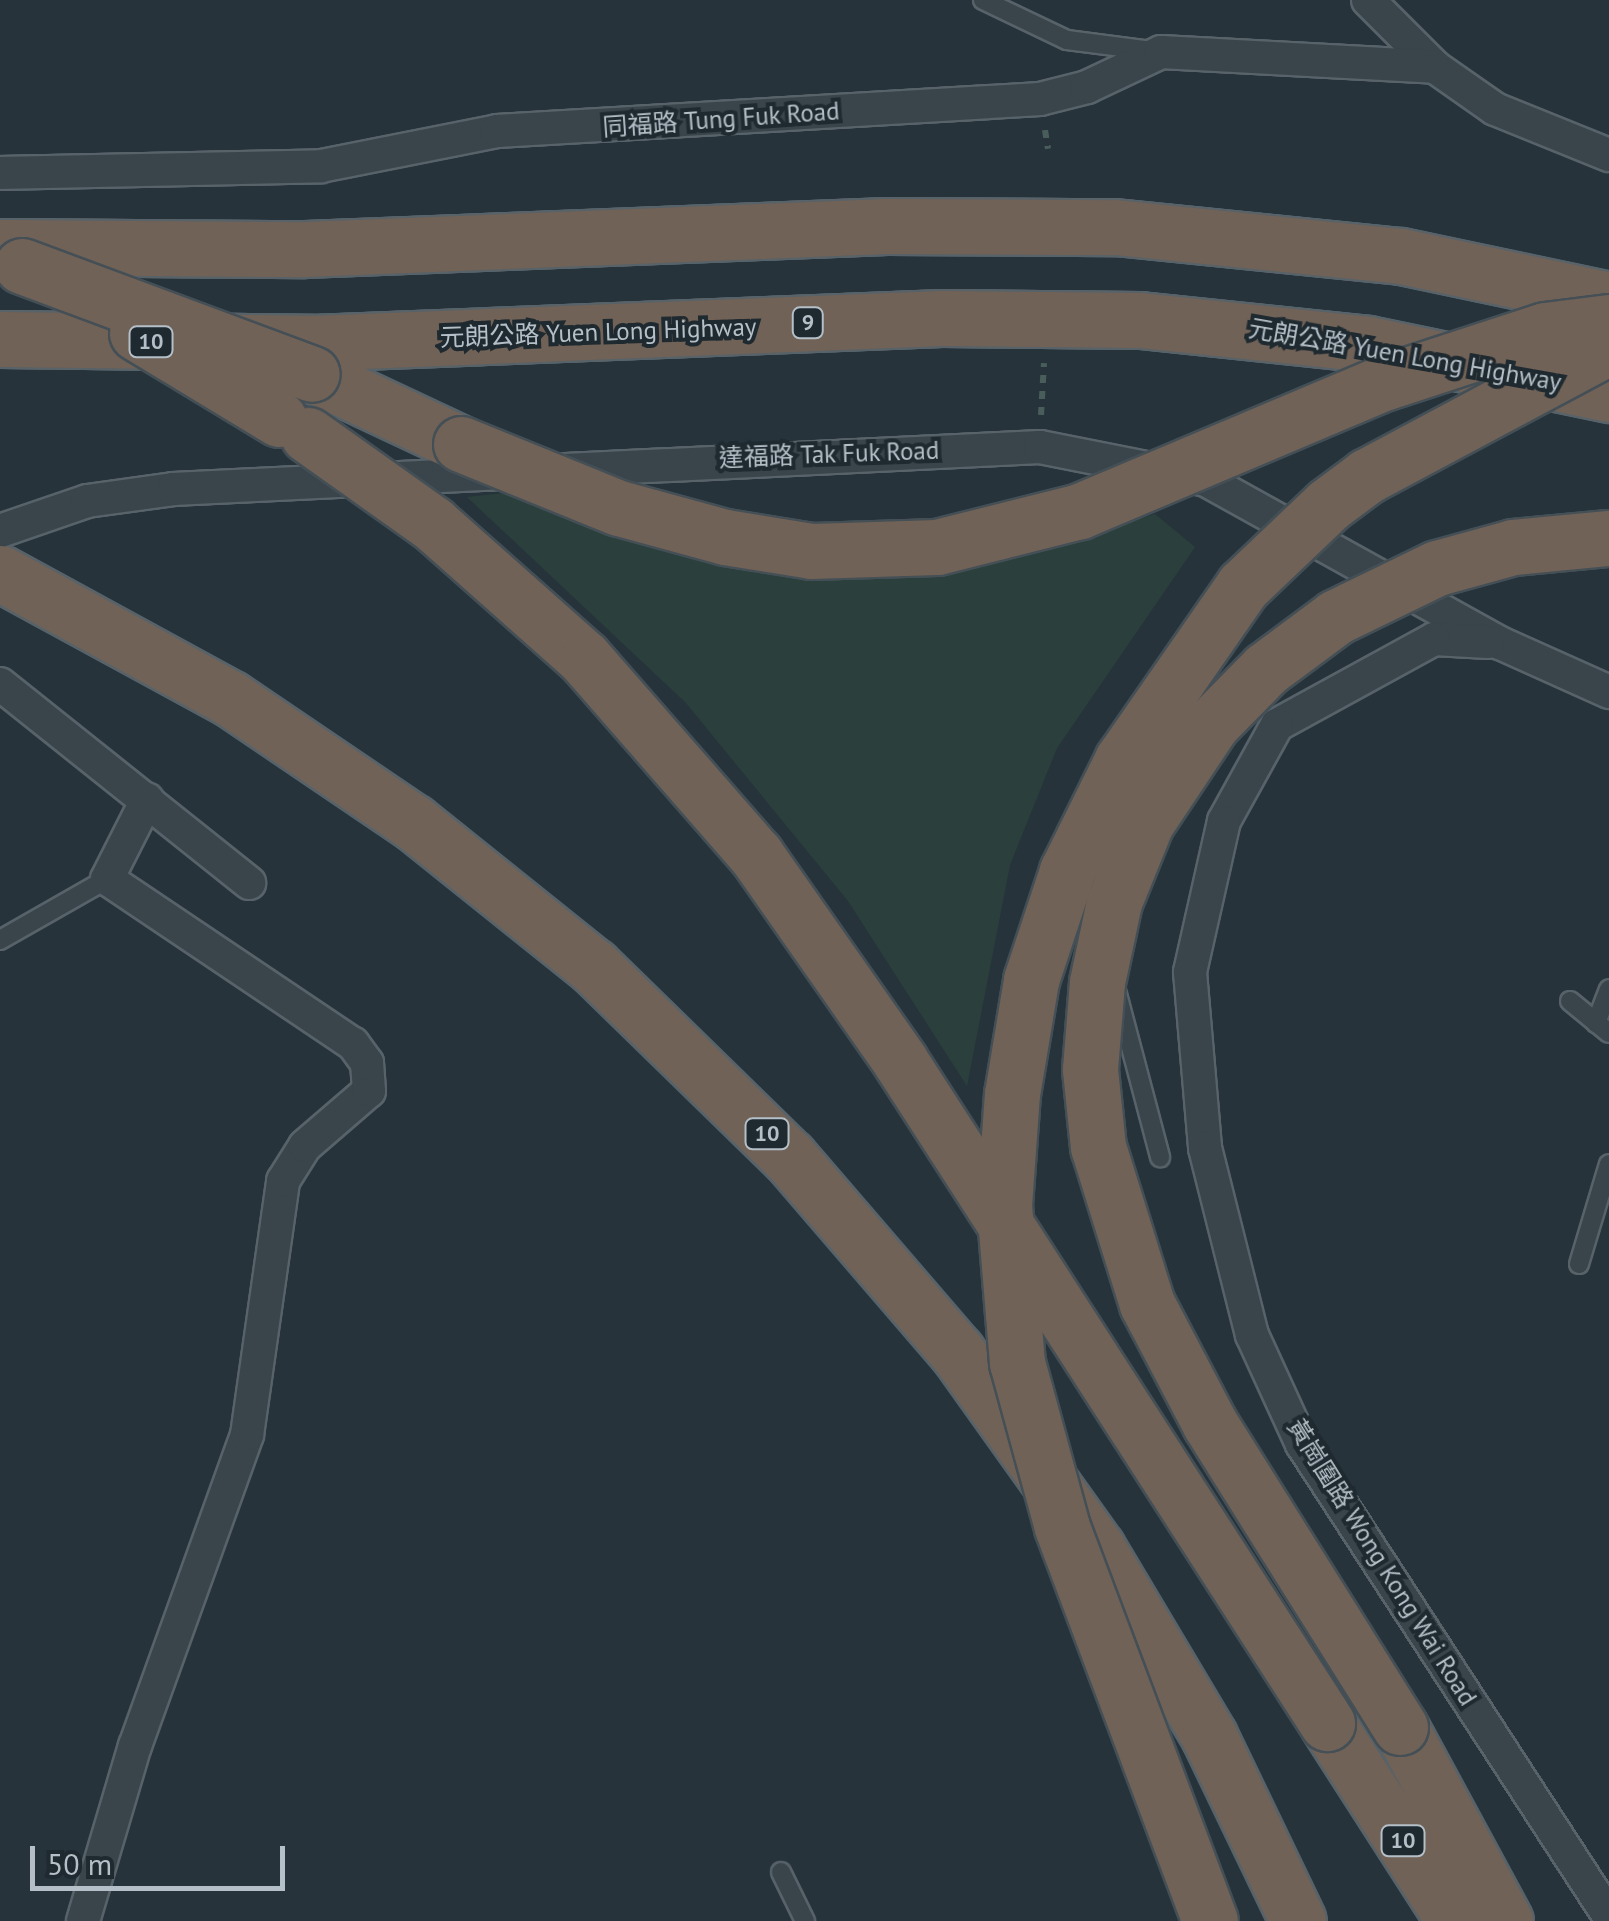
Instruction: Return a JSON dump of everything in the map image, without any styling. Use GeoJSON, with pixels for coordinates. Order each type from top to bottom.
{"type":"FeatureCollection","features":[{"type":"Feature","properties":{"kind":"highway"},"geometry":{"type":"LineString","coordinates":[[7,256],[306,249],[887,226],[1114,227],[1401,256],[1609,300]]}},
{"type":"Feature","properties":{"kind":"highway"},"geometry":{"type":"LineString","coordinates":[[7,256],[312,374],[619,508],[725,537],[812,551],[937,547],[1032,528],[1220,456],[1383,383],[1545,330],[1609,322]]}},
{"type":"Feature","properties":{"kind":"highway","name":"10"},"geometry":{"type":"LineString","coordinates":[[7,256],[308,435],[432,522],[584,658],[682,763],[817,936],[1454,1921]]}},
{"type":"Feature","properties":{"kind":"highway","name":"元朗公路 Yuen Long Highway"},"geometry":{"type":"LineString","coordinates":[[0,339],[312,343],[942,318],[1140,320],[1368,344],[1609,394]]}},
{"type":"Feature","properties":{"kind":"highway"},"geometry":{"type":"LineString","coordinates":[[1210,1921],[1062,1527],[1018,1363],[1004,1206],[1012,1094],[1031,980],[1068,872],[1122,760],[1243,586],[1328,505],[1367,476],[1609,347]]}},
{"type":"Feature","properties":{"kind":"highway"},"geometry":{"type":"LineString","coordinates":[[1505,1921],[1365,1669],[1193,1396],[1141,1290],[1106,1186],[1092,1110],[1091,1029],[1105,934],[1128,862],[1166,788],[1237,696],[1301,641],[1369,598],[1437,568],[1513,547],[1609,538]]}},
{"type":"Feature","properties":{"kind":"highway","name":"10"},"geometry":{"type":"LineString","coordinates":[[0,573],[231,699],[413,822],[593,966],[789,1157],[957,1352],[1097,1548],[1208,1736],[1298,1921]]}},
{"type":"Feature","properties":{"kind":"street"},"geometry":{"type":"LineString","coordinates":[[1368,0],[1435,67],[1495,108],[1609,155]]}},
{"type":"Feature","properties":{"kind":"street","name":"同福路 Tung Fuk Road"},"geometry":{"type":"LineString","coordinates":[[0,173],[321,166],[498,130],[1040,99],[1087,87],[1161,52],[1435,67]]}},
{"type":"Feature","properties":{"kind":"street","name":"達福路 Tak Fuk Road"},"geometry":{"type":"LineString","coordinates":[[0,532],[87,501],[172,488],[1040,446],[1206,480],[1500,643],[1609,692]]}},
{"type":"Feature","properties":{"kind":"street","name":"黃崗圍路 Wong Kong Wai Road"},"geometry":{"type":"LineString","coordinates":[[1500,643],[1434,639],[1277,725],[1224,820],[1190,972],[1205,1148],[1252,1335],[1302,1444],[1609,1916]]}},
{"type":"Feature","properties":{"kind":"street"},"geometry":{"type":"LineString","coordinates":[[0,684],[147,800],[242,867]]}},
{"type":"Feature","properties":{"kind":"street"},"geometry":{"type":"LineString","coordinates":[[83,1921],[135,1746],[247,1435],[283,1181],[304,1146],[369,1090],[367,1062],[354,1044],[107,878],[147,800]]}},
{"type":"Feature","properties":{"kind":"lane"},"geometry":{"type":"LineString","coordinates":[[983,0],[1067,40],[1161,52]]}},
{"type":"Feature","properties":{"kind":"lane"},"geometry":{"type":"LineString","coordinates":[[0,940],[107,878]]}},
{"type":"Feature","properties":{"kind":"lane"},"geometry":{"type":"LineString","coordinates":[[1105,934],[1160,1157]]}},
{"type":"Feature","properties":{"kind":"lane"},"geometry":{"type":"LineString","coordinates":[[1570,1001],[1602,1028],[1609,989]]}},
{"type":"Feature","properties":{"kind":"lane"},"geometry":{"type":"LineString","coordinates":[[1579,1264],[1609,1164]]}},
{"type":"Feature","properties":{"kind":"lane"},"geometry":{"type":"LineString","coordinates":[[781,1872],[805,1921]]}},
{"type":"Feature","properties":{"kind":"path"},"geometry":{"type":"LineString","coordinates":[[1040,446],[1044,348]]}},
{"type":"Feature","properties":{"kind":"green space"},"geometry":{"type":"Polygon","coordinates":[[[525,491],[603,528],[689,557],[797,575],[1084,537],[1155,514],[1195,547],[1057,748],[1010,865],[967,1086],[848,901],[686,703],[467,497],[525,491]]]}}]}
